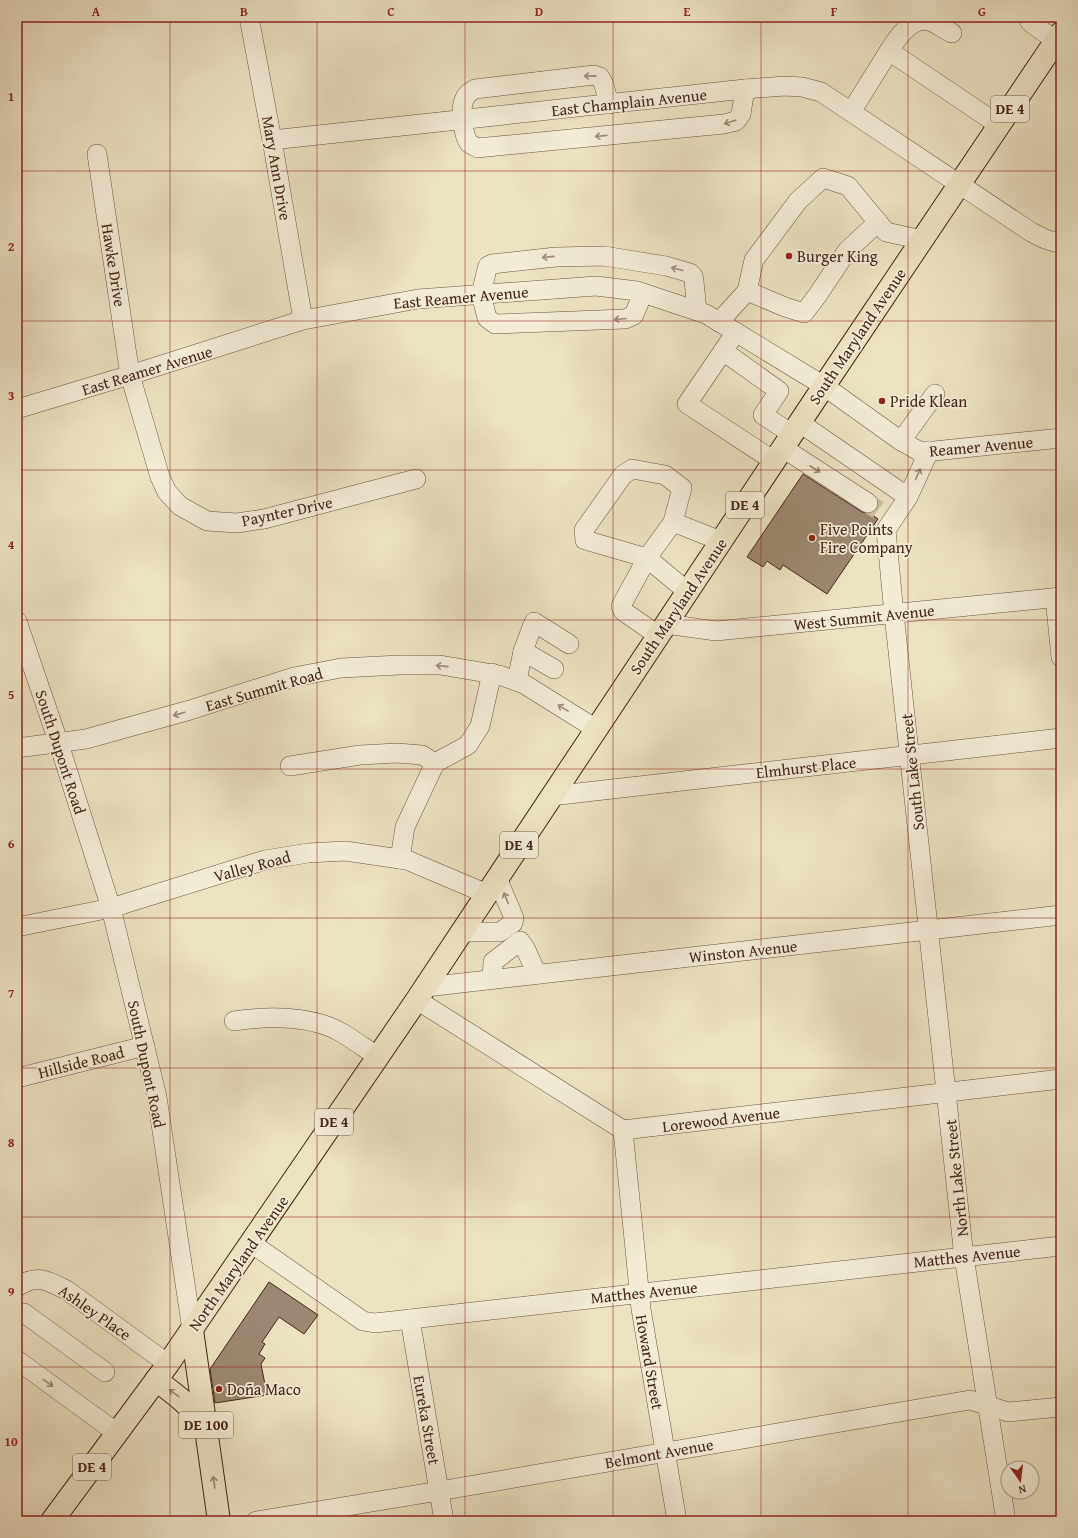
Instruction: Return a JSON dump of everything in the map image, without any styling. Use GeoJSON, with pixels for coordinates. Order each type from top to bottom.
{"type":"FeatureCollection","features":[{"type":"Feature","properties":{"kind":"main road","name":"South Maryland Avenue"},"geometry":{"type":"LineString","coordinates":[[421,993],[787,441],[1058,37]]}},
{"type":"Feature","properties":{"kind":"main road","name":"North Maryland Avenue"},"geometry":{"type":"LineString","coordinates":[[52,1521],[192,1330],[421,993]]}},
{"type":"Feature","properties":{"kind":"main road","name":"South Dupont Road"},"geometry":{"type":"LineString","coordinates":[[192,1330],[219,1521]]}},
{"type":"Feature","properties":{"kind":"main road"},"geometry":{"type":"LineString","coordinates":[[162,1372],[183,1400],[192,1408],[207,1430]]}},
{"type":"Feature","properties":{"kind":"street","name":"Mary Ann Drive"},"geometry":{"type":"LineString","coordinates":[[249,17],[303,320]]}},
{"type":"Feature","properties":{"kind":"street"},"geometry":{"type":"LineString","coordinates":[[1033,17],[1030,22],[1058,37]]}},
{"type":"Feature","properties":{"kind":"street"},"geometry":{"type":"LineString","coordinates":[[851,112],[896,40],[908,28],[916,22],[924,20],[931,22],[952,34]]}},
{"type":"Feature","properties":{"kind":"street"},"geometry":{"type":"LineString","coordinates":[[889,51],[999,125]]}},
{"type":"Feature","properties":{"kind":"street"},"geometry":{"type":"LineString","coordinates":[[608,104],[604,85],[600,77],[594,75],[475,89],[468,93],[463,100],[462,120],[465,134],[469,143],[477,148],[724,124],[736,121],[741,114],[745,89]]}},
{"type":"Feature","properties":{"kind":"street","name":"East Champlain Avenue"},"geometry":{"type":"LineString","coordinates":[[272,140],[745,89],[785,86],[802,87],[821,92],[1044,240],[1061,244]]}},
{"type":"Feature","properties":{"kind":"street","name":"Hawke Drive"},"geometry":{"type":"LineString","coordinates":[[97,154],[130,375]]}},
{"type":"Feature","properties":{"kind":"street"},"geometry":{"type":"LineString","coordinates":[[719,322],[747,291],[754,260],[798,201],[823,178],[848,186],[886,232],[922,240]]}},
{"type":"Feature","properties":{"kind":"street"},"geometry":{"type":"LineString","coordinates":[[747,291],[785,307],[804,313],[847,251],[878,222]]}},
{"type":"Feature","properties":{"kind":"street"},"geometry":{"type":"LineString","coordinates":[[644,293],[634,315],[625,319],[495,324],[487,318],[481,294],[488,266],[492,264],[556,257],[604,256],[666,266],[690,274],[693,276],[694,281],[697,311]]}},
{"type":"Feature","properties":{"kind":"street","name":"East Reamer Avenue"},"geometry":{"type":"LineString","coordinates":[[17,409],[303,320],[418,298],[596,286],[637,291],[706,314],[824,386]]}},
{"type":"Feature","properties":{"kind":"street"},"geometry":{"type":"LineString","coordinates":[[736,332],[687,404],[787,441],[908,497]]}},
{"type":"Feature","properties":{"kind":"street"},"geometry":{"type":"LineString","coordinates":[[723,352],[779,391],[763,415],[787,441],[880,511]]}},
{"type":"Feature","properties":{"kind":"street","name":"Paynter Drive"},"geometry":{"type":"LineString","coordinates":[[130,375],[160,477],[167,492],[180,506],[207,521],[237,523],[264,519],[416,479]]}},
{"type":"Feature","properties":{"kind":"street","name":"Reamer Avenue"},"geometry":{"type":"LineString","coordinates":[[824,386],[901,441],[919,451],[1061,438]]}},
{"type":"Feature","properties":{"kind":"street"},"geometry":{"type":"LineString","coordinates":[[901,441],[934,394]]}},
{"type":"Feature","properties":{"kind":"street","name":"South Lake Street"},"geometry":{"type":"LineString","coordinates":[[929,451],[908,497],[880,511],[886,530],[929,930]]}},
{"type":"Feature","properties":{"kind":"street"},"geometry":{"type":"LineString","coordinates":[[662,630],[622,611],[621,606],[647,558],[673,522],[682,488],[665,475],[632,469],[623,475],[584,530],[585,540],[647,558],[688,592]]}},
{"type":"Feature","properties":{"kind":"street"},"geometry":{"type":"LineString","coordinates":[[673,522],[721,541]]}},
{"type":"Feature","properties":{"kind":"street"},"geometry":{"type":"LineString","coordinates":[[1058,598],[1061,657]]}},
{"type":"Feature","properties":{"kind":"street","name":"West Summit Avenue"},"geometry":{"type":"LineString","coordinates":[[662,630],[716,631],[1058,598]]}},
{"type":"Feature","properties":{"kind":"street","name":"South Dupont Road"},"geometry":{"type":"LineString","coordinates":[[17,621],[59,744],[111,908],[157,1097],[192,1330]]}},
{"type":"Feature","properties":{"kind":"street"},"geometry":{"type":"LineString","coordinates":[[517,681],[523,651],[534,622],[569,644]]}},
{"type":"Feature","properties":{"kind":"street"},"geometry":{"type":"LineString","coordinates":[[523,651],[554,669]]}},
{"type":"Feature","properties":{"kind":"street","name":"East Summit Road"},"geometry":{"type":"LineString","coordinates":[[17,748],[59,744],[86,739],[190,710],[294,677],[340,668],[400,665],[440,665],[499,674],[524,684],[596,729]]}},
{"type":"Feature","properties":{"kind":"street"},"geometry":{"type":"LineString","coordinates":[[400,859],[405,827],[435,764],[468,745],[480,726],[492,673]]}},
{"type":"Feature","properties":{"kind":"street","name":"Elmhurst Place"},"geometry":{"type":"LineString","coordinates":[[551,796],[1061,738]]}},
{"type":"Feature","properties":{"kind":"street"},"geometry":{"type":"LineString","coordinates":[[290,766],[360,755],[397,753],[422,755],[435,764]]}},
{"type":"Feature","properties":{"kind":"street","name":"Valley Road"},"geometry":{"type":"LineString","coordinates":[[17,927],[111,908],[265,860],[308,853],[345,851],[400,859],[492,886]]}},
{"type":"Feature","properties":{"kind":"street"},"geometry":{"type":"LineString","coordinates":[[492,886],[514,918],[514,923],[520,941],[525,948],[537,974]]}},
{"type":"Feature","properties":{"kind":"street","name":"Winston Avenue"},"geometry":{"type":"LineString","coordinates":[[421,993],[492,979],[1061,915]]}},
{"type":"Feature","properties":{"kind":"street"},"geometry":{"type":"LineString","coordinates":[[462,932],[500,932],[514,923]]}},
{"type":"Feature","properties":{"kind":"street","name":"North Lake Street"},"geometry":{"type":"LineString","coordinates":[[929,930],[964,1257],[1006,1521]]}},
{"type":"Feature","properties":{"kind":"street"},"geometry":{"type":"LineString","coordinates":[[492,979],[493,962],[520,941]]}},
{"type":"Feature","properties":{"kind":"street"},"geometry":{"type":"LineString","coordinates":[[421,993],[623,1130]]}},
{"type":"Feature","properties":{"kind":"street"},"geometry":{"type":"LineString","coordinates":[[234,1021],[255,1018],[281,1018],[316,1022],[341,1032],[378,1057]]}},
{"type":"Feature","properties":{"kind":"street","name":"Hillside Road"},"geometry":{"type":"LineString","coordinates":[[17,1078],[145,1046]]}},
{"type":"Feature","properties":{"kind":"street","name":"Lorewood Avenue"},"geometry":{"type":"LineString","coordinates":[[623,1130],[1061,1079]]}},
{"type":"Feature","properties":{"kind":"street","name":"Howard Street"},"geometry":{"type":"LineString","coordinates":[[623,1130],[640,1292],[677,1521]]}},
{"type":"Feature","properties":{"kind":"street","name":"Matthes Avenue"},"geometry":{"type":"LineString","coordinates":[[251,1244],[363,1321],[375,1323],[640,1292],[1061,1246]]}},
{"type":"Feature","properties":{"kind":"street","name":"Ashley Place"},"geometry":{"type":"LineString","coordinates":[[23,1284],[42,1279],[51,1282],[68,1292],[162,1372]]}},
{"type":"Feature","properties":{"kind":"street"},"geometry":{"type":"LineString","coordinates":[[23,1284],[30,1294],[27,1308],[21,1315],[105,1372]]}},
{"type":"Feature","properties":{"kind":"street","name":"Eureka Street"},"geometry":{"type":"LineString","coordinates":[[410,1319],[444,1521]]}},
{"type":"Feature","properties":{"kind":"street"},"geometry":{"type":"LineString","coordinates":[[17,1360],[117,1433]]}},
{"type":"Feature","properties":{"kind":"street","name":"Belmont Avenue"},"geometry":{"type":"LineString","coordinates":[[256,1521],[970,1400],[1008,1412],[1061,1407]]}},
{"type":"Feature","properties":{"kind":"building","name":"Five Points Fire Company"},"geometry":{"type":"Polygon","coordinates":[[[803,474],[862,512],[870,513],[878,519],[827,594],[783,565],[780,570],[767,561],[763,567],[747,557],[803,474]]]}},
{"type":"Feature","properties":{"kind":"building"},"geometry":{"type":"Polygon","coordinates":[[[269,1282],[318,1315],[304,1334],[279,1317],[262,1342],[265,1344],[259,1354],[265,1358],[261,1364],[267,1395],[215,1403],[210,1369],[269,1282]]]}},
{"type":"Feature","properties":{"kind":"tunnel"},"geometry":{"type":"LineString","coordinates":[[868,503],[878,510]]}},
{"type":"Feature","properties":{"kind":"place","name":"Burger King"},"geometry":{"type":"Point","coordinates":[789,256]}},
{"type":"Feature","properties":{"kind":"place","name":"Pride Klean"},"geometry":{"type":"Point","coordinates":[882,401]}},
{"type":"Feature","properties":{"kind":"place","name":"Five Points Fire Company"},"geometry":{"type":"Point","coordinates":[812,538]}},
{"type":"Feature","properties":{"kind":"place","name":"Doña Maco"},"geometry":{"type":"Point","coordinates":[219,1389]}}]}
